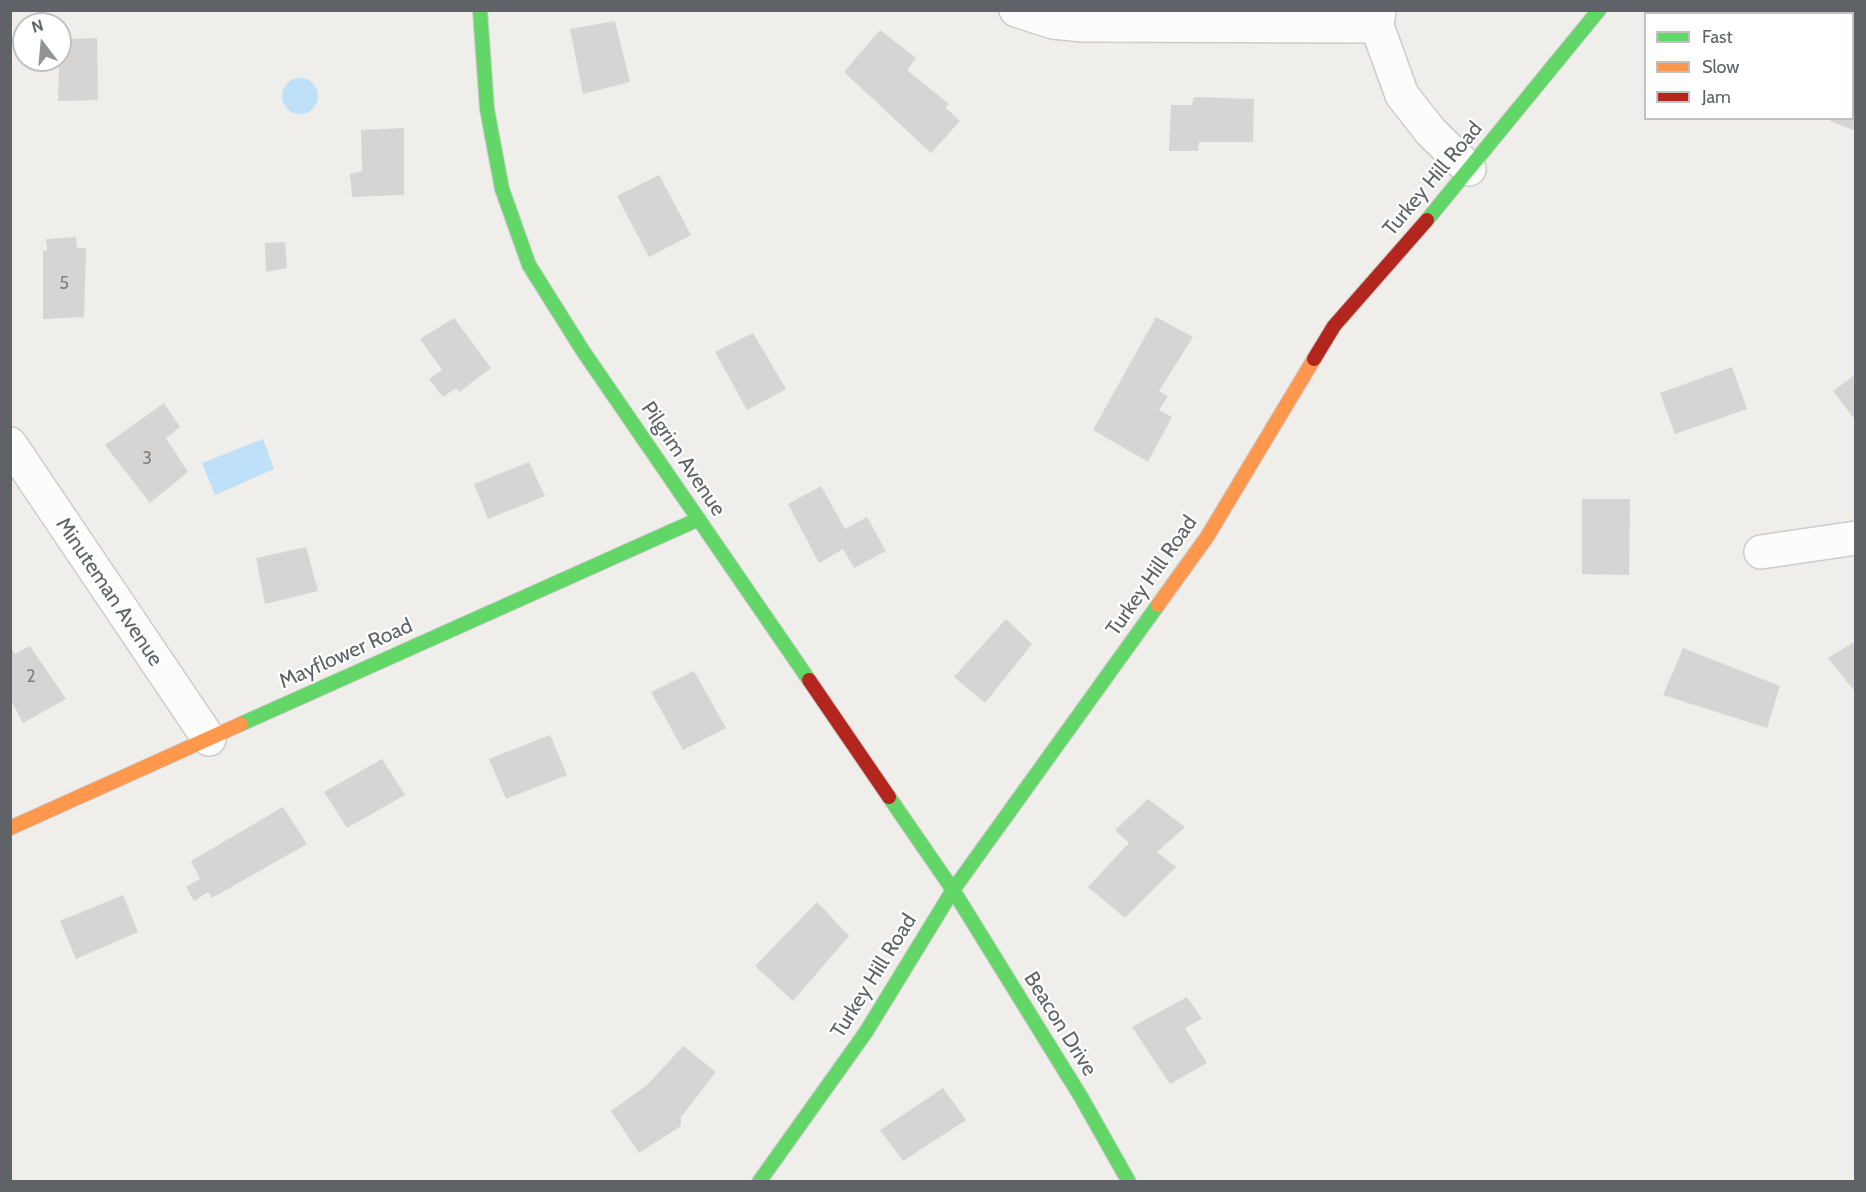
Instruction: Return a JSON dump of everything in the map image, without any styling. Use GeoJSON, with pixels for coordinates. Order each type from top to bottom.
{"type":"FeatureCollection","features":[{"type":"Feature","properties":{"kind":"street","name":"Pilgrim Avenue"},"geometry":{"type":"LineString","coordinates":[[480,10],[487,109],[502,189],[529,266],[584,351],[953,890]]}},
{"type":"Feature","properties":{"kind":"street"},"geometry":{"type":"LineString","coordinates":[[1016,10],[1053,22],[1083,25],[1378,18],[1402,94],[1431,132],[1469,170]]}},
{"type":"Feature","properties":{"kind":"street","name":"Turkey Hill Road"},"geometry":{"type":"LineString","coordinates":[[759,1182],[866,1032],[953,890],[1207,537],[1334,326],[1469,170],[1599,10]]}},
{"type":"Feature","properties":{"kind":"street","name":"Minuteman Avenue"},"geometry":{"type":"LineString","coordinates":[[10,444],[209,739]]}},
{"type":"Feature","properties":{"kind":"street","name":"Mayflower Road"},"geometry":{"type":"LineString","coordinates":[[10,828],[699,519]]}},
{"type":"Feature","properties":{"kind":"street"},"geometry":{"type":"LineString","coordinates":[[1761,552],[1856,538]]}},
{"type":"Feature","properties":{"kind":"street","name":"Beacon Drive"},"geometry":{"type":"LineString","coordinates":[[953,890],[1081,1097],[1129,1182]]}},
{"type":"Feature","properties":{"kind":"water"},"geometry":{"type":"Polygon","coordinates":[[[300,78],[313,83],[318,96],[313,109],[300,114],[287,109],[282,96],[287,83],[300,78]]]}},
{"type":"Feature","properties":{"kind":"water"},"geometry":{"type":"Polygon","coordinates":[[[263,439],[274,469],[215,495],[202,463],[263,439]]]}},
{"type":"Feature","properties":{"kind":"building"},"geometry":{"type":"Polygon","coordinates":[[[1729,10],[1813,10],[1812,12],[1732,12],[1729,10]]]}},
{"type":"Feature","properties":{"kind":"building"},"geometry":{"type":"Polygon","coordinates":[[[615,21],[630,82],[583,94],[570,29],[615,21]]]}},
{"type":"Feature","properties":{"kind":"building"},"geometry":{"type":"Polygon","coordinates":[[[880,30],[916,58],[907,70],[949,104],[945,107],[960,121],[931,153],[844,72],[880,30]]]}},
{"type":"Feature","properties":{"kind":"building"},"geometry":{"type":"Polygon","coordinates":[[[97,38],[98,100],[58,101],[59,72],[72,72],[72,39],[97,38]]]}},
{"type":"Feature","properties":{"kind":"building"},"geometry":{"type":"Polygon","coordinates":[[[1856,64],[1856,131],[1830,121],[1854,120],[1854,68],[1856,64]]]}},
{"type":"Feature","properties":{"kind":"building"},"geometry":{"type":"Polygon","coordinates":[[[1194,97],[1254,99],[1253,142],[1199,142],[1198,151],[1169,151],[1171,105],[1192,105],[1194,97]]]}},
{"type":"Feature","properties":{"kind":"building"},"geometry":{"type":"Polygon","coordinates":[[[404,128],[404,195],[352,197],[350,174],[362,171],[361,130],[404,128]]]}},
{"type":"Feature","properties":{"kind":"building"},"geometry":{"type":"Polygon","coordinates":[[[659,175],[691,235],[649,257],[617,196],[659,175]]]}},
{"type":"Feature","properties":{"kind":"building"},"geometry":{"type":"Polygon","coordinates":[[[76,237],[77,248],[86,248],[84,317],[43,319],[43,251],[47,250],[46,239],[76,237]]]}},
{"type":"Feature","properties":{"kind":"building"},"geometry":{"type":"Polygon","coordinates":[[[285,242],[287,268],[266,272],[265,243],[285,242]]]}},
{"type":"Feature","properties":{"kind":"building"},"geometry":{"type":"Polygon","coordinates":[[[1156,317],[1193,337],[1159,391],[1168,396],[1159,410],[1172,417],[1148,462],[1093,430],[1156,317]]]}},
{"type":"Feature","properties":{"kind":"building"},"geometry":{"type":"Polygon","coordinates":[[[454,318],[491,368],[459,392],[456,388],[443,397],[429,379],[442,370],[420,339],[454,318]]]}},
{"type":"Feature","properties":{"kind":"building"},"geometry":{"type":"Polygon","coordinates":[[[753,333],[786,389],[747,410],[715,352],[753,333]]]}},
{"type":"Feature","properties":{"kind":"building"},"geometry":{"type":"Polygon","coordinates":[[[1732,367],[1747,409],[1675,434],[1660,393],[1732,367]]]}},
{"type":"Feature","properties":{"kind":"building"},"geometry":{"type":"Polygon","coordinates":[[[1856,374],[1856,421],[1833,391],[1856,374]]]}},
{"type":"Feature","properties":{"kind":"building"},"geometry":{"type":"Polygon","coordinates":[[[164,403],[180,427],[166,438],[188,472],[150,503],[105,445],[164,403]]]}},
{"type":"Feature","properties":{"kind":"building"},"geometry":{"type":"Polygon","coordinates":[[[529,462],[545,496],[488,519],[474,484],[529,462]]]}},
{"type":"Feature","properties":{"kind":"building"},"geometry":{"type":"Polygon","coordinates":[[[821,486],[845,529],[867,517],[886,551],[854,568],[843,549],[819,563],[788,504],[821,486]]]}},
{"type":"Feature","properties":{"kind":"building"},"geometry":{"type":"Polygon","coordinates":[[[1582,499],[1630,499],[1629,575],[1582,574],[1582,499]]]}},
{"type":"Feature","properties":{"kind":"building"},"geometry":{"type":"Polygon","coordinates":[[[306,547],[318,591],[265,604],[256,558],[306,547]]]}},
{"type":"Feature","properties":{"kind":"building"},"geometry":{"type":"Polygon","coordinates":[[[1006,619],[1032,644],[985,703],[954,677],[1006,619]]]}},
{"type":"Feature","properties":{"kind":"building"},"geometry":{"type":"Polygon","coordinates":[[[1856,641],[1856,693],[1828,658],[1856,641]]]}},
{"type":"Feature","properties":{"kind":"building"},"geometry":{"type":"Polygon","coordinates":[[[30,646],[66,699],[23,723],[10,699],[10,647],[15,654],[30,646]]]}},
{"type":"Feature","properties":{"kind":"building"},"geometry":{"type":"Polygon","coordinates":[[[1683,648],[1780,686],[1767,728],[1663,695],[1683,648]]]}},
{"type":"Feature","properties":{"kind":"building"},"geometry":{"type":"Polygon","coordinates":[[[694,671],[726,728],[683,750],[651,692],[694,671]]]}},
{"type":"Feature","properties":{"kind":"building"},"geometry":{"type":"Polygon","coordinates":[[[550,735],[567,775],[506,799],[489,759],[550,735]]]}},
{"type":"Feature","properties":{"kind":"building"},"geometry":{"type":"Polygon","coordinates":[[[382,759],[405,795],[347,828],[324,792],[382,759]]]}},
{"type":"Feature","properties":{"kind":"building"},"geometry":{"type":"Polygon","coordinates":[[[1148,799],[1185,827],[1157,852],[1176,867],[1125,918],[1088,887],[1129,843],[1115,830],[1148,799]]]}},
{"type":"Feature","properties":{"kind":"building"},"geometry":{"type":"Polygon","coordinates":[[[283,807],[307,844],[212,898],[208,892],[194,901],[186,887],[200,879],[191,861],[283,807]]]}},
{"type":"Feature","properties":{"kind":"building"},"geometry":{"type":"Polygon","coordinates":[[[123,895],[138,932],[76,959],[60,921],[123,895]]]}},
{"type":"Feature","properties":{"kind":"building"},"geometry":{"type":"Polygon","coordinates":[[[817,902],[849,936],[793,1001],[755,966],[817,902]]]}},
{"type":"Feature","properties":{"kind":"building"},"geometry":{"type":"Polygon","coordinates":[[[1187,997],[1202,1019],[1185,1028],[1207,1063],[1170,1084],[1132,1027],[1187,997]]]}},
{"type":"Feature","properties":{"kind":"building"},"geometry":{"type":"Polygon","coordinates":[[[683,1046],[716,1072],[681,1117],[681,1126],[639,1153],[611,1111],[647,1085],[683,1046]]]}},
{"type":"Feature","properties":{"kind":"building"},"geometry":{"type":"Polygon","coordinates":[[[943,1088],[966,1120],[903,1161],[880,1130],[943,1088]]]}},
{"type":"Feature","properties":{"kind":"traffic: fast"},"geometry":{"type":"LineString","coordinates":[[480,10],[487,109],[502,189],[529,265],[583,351],[809,680]]}},
{"type":"Feature","properties":{"kind":"traffic: fast"},"geometry":{"type":"LineString","coordinates":[[1427,220],[1599,10]]}},
{"type":"Feature","properties":{"kind":"traffic: fast"},"geometry":{"type":"LineString","coordinates":[[241,724],[699,519]]}},
{"type":"Feature","properties":{"kind":"traffic: fast"},"geometry":{"type":"LineString","coordinates":[[759,1182],[866,1032],[953,890],[1158,605]]}},
{"type":"Feature","properties":{"kind":"traffic: fast"},"geometry":{"type":"LineString","coordinates":[[889,797],[953,890],[1081,1097],[1129,1182]]}},
{"type":"Feature","properties":{"kind":"traffic: slow"},"geometry":{"type":"LineString","coordinates":[[1158,605],[1207,537],[1314,359]]}},
{"type":"Feature","properties":{"kind":"traffic: slow"},"geometry":{"type":"LineString","coordinates":[[10,828],[241,724]]}},
{"type":"Feature","properties":{"kind":"traffic: jam"},"geometry":{"type":"LineString","coordinates":[[1314,359],[1334,326],[1427,220]]}},
{"type":"Feature","properties":{"kind":"traffic: jam"},"geometry":{"type":"LineString","coordinates":[[809,680],[889,797]]}}]}
